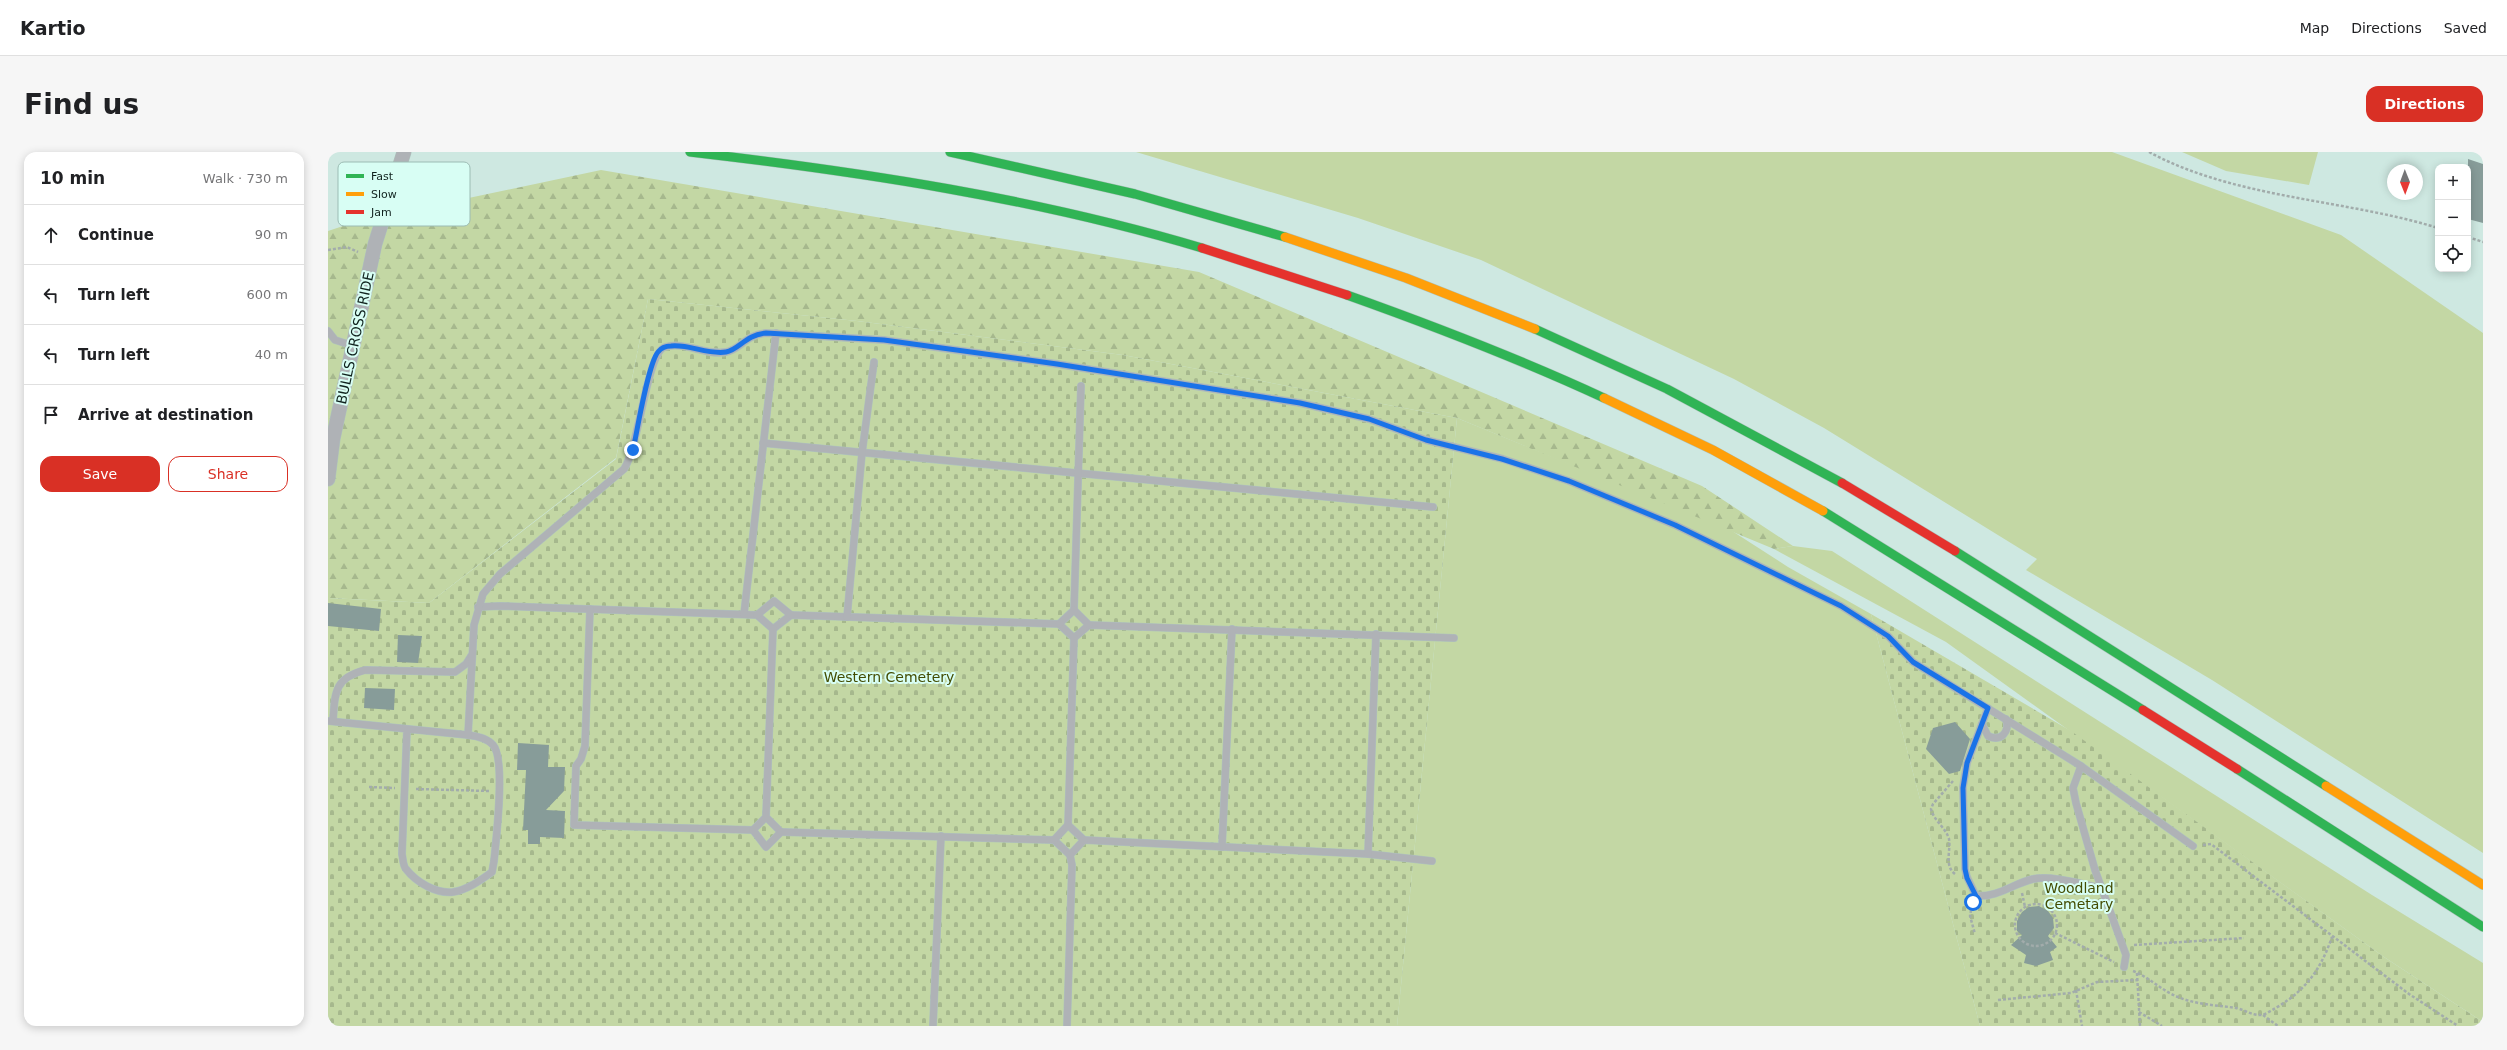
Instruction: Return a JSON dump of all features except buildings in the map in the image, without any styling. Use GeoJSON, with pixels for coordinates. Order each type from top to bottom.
{"type":"FeatureCollection","features":[{"type":"Feature","properties":{"kind":"highway"},"geometry":{"type":"LineString","coordinates":[[690,152],[816,166],[926,183],[1058,210],[1121,226],[1196,246],[1345,293],[1430,323],[1542,370],[1664,425],[1839,520],[1953,590],[2483,927]]}},
{"type":"Feature","properties":{"kind":"highway"},"geometry":{"type":"LineString","coordinates":[[950,152],[1132,192],[1316,246],[1495,312],[1668,390],[1782,449],[1892,512],[2483,885]]}},
{"type":"Feature","properties":{"kind":"street","name":"BULLS CROSS RIDE"},"geometry":{"type":"LineString","coordinates":[[401,162],[404,152]]}},
{"type":"Feature","properties":{"kind":"street","name":"BULLS CROSS RIDE"},"geometry":{"type":"LineString","coordinates":[[328,479],[333,439],[375,244],[381,226]]}},
{"type":"Feature","properties":{"kind":"lane"},"geometry":{"type":"LineString","coordinates":[[328,331],[335,340],[354,346]]}},
{"type":"Feature","properties":{"kind":"lane"},"geometry":{"type":"LineString","coordinates":[[744,614],[776,333]]}},
{"type":"Feature","properties":{"kind":"lane"},"geometry":{"type":"LineString","coordinates":[[468,735],[472,654],[478,607],[483,594],[500,574],[624,469],[633,450],[652,366],[657,352],[663,348],[673,346],[724,353],[734,349],[756,334],[776,333],[884,340],[1057,364],[1300,403],[1369,419],[1426,440],[1502,459],[1569,481],[1675,525],[1841,606],[1888,636],[1913,662],[2081,766],[2193,846]]}},
{"type":"Feature","properties":{"kind":"lane"},"geometry":{"type":"LineString","coordinates":[[847,617],[862,453],[874,362]]}},
{"type":"Feature","properties":{"kind":"lane"},"geometry":{"type":"LineString","coordinates":[[1059,624],[1074,610],[1081,386]]}},
{"type":"Feature","properties":{"kind":"lane"},"geometry":{"type":"LineString","coordinates":[[763,443],[1078,475],[1433,507]]}},
{"type":"Feature","properties":{"kind":"lane"},"geometry":{"type":"LineString","coordinates":[[757,615],[774,601],[791,615],[1059,624],[1074,638],[1068,825],[1054,840]]}},
{"type":"Feature","properties":{"kind":"lane"},"geometry":{"type":"LineString","coordinates":[[478,607],[744,614],[757,615],[773,629]]}},
{"type":"Feature","properties":{"kind":"lane"},"geometry":{"type":"LineString","coordinates":[[590,609],[585,746],[581,759],[576,766],[574,825],[753,830],[766,817],[773,629],[791,615]]}},
{"type":"Feature","properties":{"kind":"lane"},"geometry":{"type":"LineString","coordinates":[[1074,610],[1090,625]]}},
{"type":"Feature","properties":{"kind":"lane"},"geometry":{"type":"LineString","coordinates":[[1074,638],[1090,625],[1376,634],[1454,638]]}},
{"type":"Feature","properties":{"kind":"lane"},"geometry":{"type":"LineString","coordinates":[[1222,847],[1232,629]]}},
{"type":"Feature","properties":{"kind":"lane"},"geometry":{"type":"LineString","coordinates":[[1368,854],[1376,634]]}},
{"type":"Feature","properties":{"kind":"lane"},"geometry":{"type":"LineString","coordinates":[[407,729],[402,854],[405,868],[417,880],[435,890],[452,892],[468,887],[492,872],[499,791],[498,755],[493,745],[478,737],[468,735],[331,721],[337,690],[346,677],[353,673],[365,670],[455,672],[466,664],[472,654]]}},
{"type":"Feature","properties":{"kind":"lane"},"geometry":{"type":"LineString","coordinates":[[1988,708],[1964,775],[1962,807],[1967,878],[1976,896],[1990,896],[2032,879],[2043,878],[2101,888]]}},
{"type":"Feature","properties":{"kind":"lane"},"geometry":{"type":"LineString","coordinates":[[1982,724],[1988,736],[1997,738],[2006,734],[2008,729],[2006,719]]}},
{"type":"Feature","properties":{"kind":"lane"},"geometry":{"type":"LineString","coordinates":[[2081,766],[2073,788],[2101,888],[2121,946],[2126,955],[2124,967]]}},
{"type":"Feature","properties":{"kind":"lane"},"geometry":{"type":"LineString","coordinates":[[766,817],[781,832],[1054,840],[1070,855],[1072,865],[1067,1026]]}},
{"type":"Feature","properties":{"kind":"lane"},"geometry":{"type":"LineString","coordinates":[[1068,825],[1084,840],[1368,854],[1432,861]]}},
{"type":"Feature","properties":{"kind":"lane"},"geometry":{"type":"LineString","coordinates":[[753,830],[766,847],[781,832]]}},
{"type":"Feature","properties":{"kind":"lane"},"geometry":{"type":"LineString","coordinates":[[933,1026],[941,836]]}},
{"type":"Feature","properties":{"kind":"lane"},"geometry":{"type":"LineString","coordinates":[[1070,855],[1084,840]]}},
{"type":"Feature","properties":{"kind":"path"},"geometry":{"type":"LineString","coordinates":[[2149,152],[2166,161],[2228,183],[2404,217],[2435,227]]}},
{"type":"Feature","properties":{"kind":"path"},"geometry":{"type":"LineString","coordinates":[[2471,238],[2483,242]]}},
{"type":"Feature","properties":{"kind":"path"},"geometry":{"type":"LineString","coordinates":[[328,250],[347,247],[358,252]]}},
{"type":"Feature","properties":{"kind":"path"},"geometry":{"type":"LineString","coordinates":[[1964,775],[1955,779],[1947,786],[1931,809],[1937,823],[1947,834],[1950,870],[1953,874],[1967,878]]}},
{"type":"Feature","properties":{"kind":"path"},"geometry":{"type":"LineString","coordinates":[[370,787],[499,791]]}},
{"type":"Feature","properties":{"kind":"path"},"geometry":{"type":"LineString","coordinates":[[2193,846],[2211,844],[2409,994],[2458,1026]]}},
{"type":"Feature","properties":{"kind":"path"},"geometry":{"type":"LineString","coordinates":[[1975,934],[1970,909],[1976,896]]}},
{"type":"Feature","properties":{"kind":"path"},"geometry":{"type":"LineString","coordinates":[[2031,905],[2044,906],[2054,914],[2056,927],[2055,933],[2046,943],[2040,945],[2027,944],[2022,941],[2015,930],[2016,917],[2025,907],[2031,905]]}},
{"type":"Feature","properties":{"kind":"path"},"geometry":{"type":"LineString","coordinates":[[2055,933],[2137,972],[2178,997],[2204,1005],[2245,1010],[2256,1016],[2262,1015],[2299,993],[2314,977],[2326,954],[2332,937]]}},
{"type":"Feature","properties":{"kind":"path"},"geometry":{"type":"LineString","coordinates":[[2121,946],[2244,938]]}},
{"type":"Feature","properties":{"kind":"path"},"geometry":{"type":"LineString","coordinates":[[2137,972],[2140,1026]]}},
{"type":"Feature","properties":{"kind":"path"},"geometry":{"type":"LineString","coordinates":[[1998,1000],[2071,993],[2097,982],[2138,980]]}},
{"type":"Feature","properties":{"kind":"path"},"geometry":{"type":"LineString","coordinates":[[2076,990],[2082,1026]]}},
{"type":"Feature","properties":{"kind":"path"},"geometry":{"type":"LineString","coordinates":[[2139,1012],[2162,1026]]}},
{"type":"Feature","properties":{"kind":"path"},"geometry":{"type":"LineString","coordinates":[[2262,1015],[2278,1026]]}},
{"type":"Feature","properties":{"kind":"green space"},"geometry":{"type":"Polygon","coordinates":[[[1136,152],[2112,152],[2341,235],[2483,333],[2483,853],[2212,680],[2026,570],[2037,559],[1824,428],[1734,379],[1481,260],[1358,218],[1136,152]]]}},
{"type":"Feature","properties":{"kind":"green space"},"geometry":{"type":"Polygon","coordinates":[[[2182,152],[2318,152],[2309,185],[2226,171],[2182,152]]]}},
{"type":"Feature","properties":{"kind":"green space"},"geometry":{"type":"Polygon","coordinates":[[[601,170],[1199,272],[1702,486],[1793,546],[1774,549],[1457,418],[1123,355],[857,321],[648,299],[616,458],[429,603],[328,598],[328,231],[343,226],[470,226],[470,198],[601,170]]]}},
{"type":"Feature","properties":{"kind":"green space","name":"Western Cemetery"},"geometry":{"type":"Polygon","coordinates":[[[648,299],[857,321],[1123,355],[1457,418],[1397,1026],[328,1026],[328,598],[429,603],[616,459],[648,299]]]}},
{"type":"Feature","properties":{"kind":"green space"},"geometry":{"type":"Polygon","coordinates":[[[1457,418],[1729,529],[1788,567],[1871,614],[1980,1026],[1397,1026],[1457,418]]]}},
{"type":"Feature","properties":{"kind":"green space"},"geometry":{"type":"Polygon","coordinates":[[[1793,546],[1832,551],[2372,895],[2483,963],[2483,1022],[2384,957],[1946,642],[1774,549],[1793,546]]]}},
{"type":"Feature","properties":{"kind":"green space","name":"Woodland Cemetary"},"geometry":{"type":"Polygon","coordinates":[[[1871,614],[2071,731],[2384,957],[2483,1022],[2483,1026],[1980,1026],[1871,614]]]}},
{"type":"Feature","properties":{"kind":"traffic: fast"},"geometry":{"type":"LineString","coordinates":[[690,152],[819,168],[948,189],[1076,215],[1139,230],[1202,248]]}},
{"type":"Feature","properties":{"kind":"traffic: fast"},"geometry":{"type":"LineString","coordinates":[[950,152],[1135,194],[1285,237]]}},
{"type":"Feature","properties":{"kind":"traffic: fast"},"geometry":{"type":"LineString","coordinates":[[1347,295],[1477,344],[1604,398]]}},
{"type":"Feature","properties":{"kind":"traffic: fast"},"geometry":{"type":"LineString","coordinates":[[1535,329],[1667,389],[1842,483]]}},
{"type":"Feature","properties":{"kind":"traffic: fast"},"geometry":{"type":"LineString","coordinates":[[1823,511],[2143,710]]}},
{"type":"Feature","properties":{"kind":"traffic: fast"},"geometry":{"type":"LineString","coordinates":[[1955,551],[2326,786]]}},
{"type":"Feature","properties":{"kind":"traffic: fast"},"geometry":{"type":"LineString","coordinates":[[2237,769],[2483,927]]}},
{"type":"Feature","properties":{"kind":"traffic: slow"},"geometry":{"type":"LineString","coordinates":[[1285,237],[1406,278],[1535,329]]}},
{"type":"Feature","properties":{"kind":"traffic: slow"},"geometry":{"type":"LineString","coordinates":[[1604,398],[1713,450],[1823,511]]}},
{"type":"Feature","properties":{"kind":"traffic: slow"},"geometry":{"type":"LineString","coordinates":[[2326,786],[2483,885]]}},
{"type":"Feature","properties":{"kind":"traffic: jam"},"geometry":{"type":"LineString","coordinates":[[1202,248],[1347,295]]}},
{"type":"Feature","properties":{"kind":"traffic: jam"},"geometry":{"type":"LineString","coordinates":[[1842,483],[1955,551]]}},
{"type":"Feature","properties":{"kind":"traffic: jam"},"geometry":{"type":"LineString","coordinates":[[2143,710],[2237,769]]}},
{"type":"Feature","properties":{"kind":"route"},"geometry":{"type":"LineString","coordinates":[[633,450],[652,366],[657,352],[663,348],[673,346],[724,353],[734,349],[749,337],[756,334],[766,333],[884,340],[1057,364],[1300,403],[1369,419],[1426,440],[1502,459],[1569,481],[1675,525],[1841,606],[1888,636],[1913,662],[1988,708],[1967,763],[1963,788],[1962,807],[1965,869],[1967,878],[1976,896],[1973,902]]}}]}
